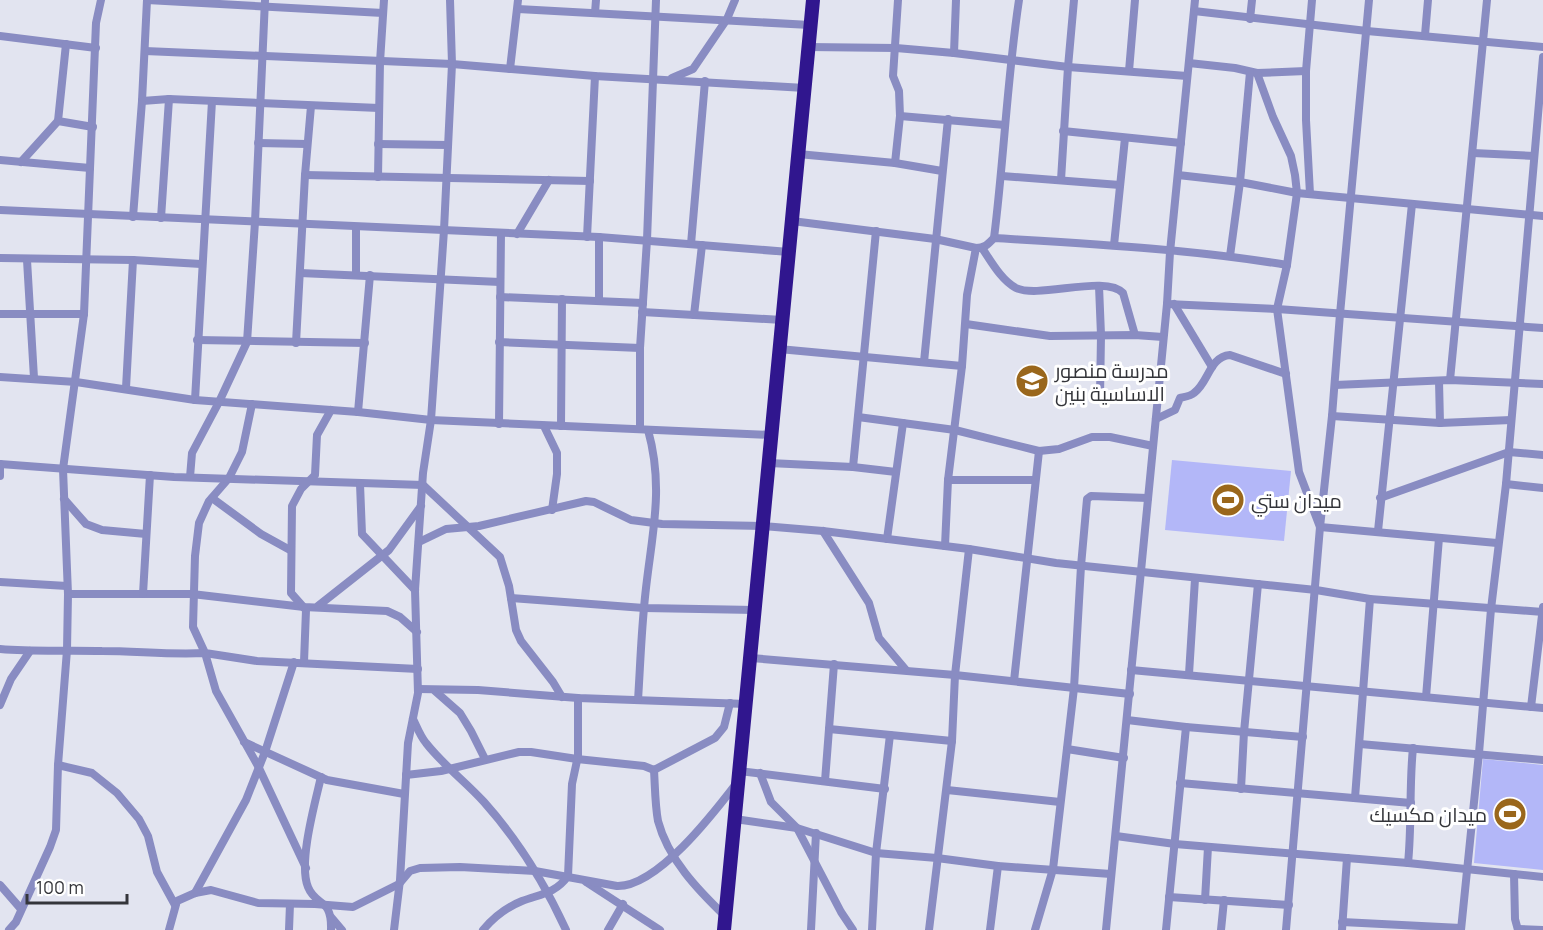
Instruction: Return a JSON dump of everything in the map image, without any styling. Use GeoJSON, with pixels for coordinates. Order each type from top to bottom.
{"type":"FeatureCollection","features":[{"type":"Feature","properties":{"kind":"highway"},"geometry":{"type":"LineString","coordinates":[[725,923],[813,0]]}},
{"type":"Feature","properties":{"kind":"street"},"geometry":{"type":"LineString","coordinates":[[9,930],[16,922],[56,830],[58,765],[67,650],[63,469],[84,314],[96,16],[101,0]]}},
{"type":"Feature","properties":{"kind":"street"},"geometry":{"type":"LineString","coordinates":[[133,217],[147,0],[265,4],[383,13]]}},
{"type":"Feature","properties":{"kind":"street"},"geometry":{"type":"LineString","coordinates":[[310,9],[311,0]]}},
{"type":"Feature","properties":{"kind":"street"},"geometry":{"type":"LineString","coordinates":[[378,177],[380,62],[384,0]]}},
{"type":"Feature","properties":{"kind":"street"},"geometry":{"type":"LineString","coordinates":[[394,930],[408,743],[418,689],[416,590],[447,178],[452,64],[450,0]]}},
{"type":"Feature","properties":{"kind":"street"},"geometry":{"type":"LineString","coordinates":[[595,13],[596,0]]}},
{"type":"Feature","properties":{"kind":"street"},"geometry":{"type":"LineString","coordinates":[[638,700],[644,608],[657,477],[644,429],[640,348],[647,240],[656,0]]}},
{"type":"Feature","properties":{"kind":"street"},"geometry":{"type":"LineString","coordinates":[[668,80],[693,69],[727,19],[735,0]]}},
{"type":"Feature","properties":{"kind":"street"},"geometry":{"type":"LineString","coordinates":[[895,163],[900,116],[899,91],[893,75],[898,0]]}},
{"type":"Feature","properties":{"kind":"street"},"geometry":{"type":"LineString","coordinates":[[954,52],[956,0]]}},
{"type":"Feature","properties":{"kind":"street"},"geometry":{"type":"LineString","coordinates":[[994,238],[1002,176],[1010,59],[1018,0]]}},
{"type":"Feature","properties":{"kind":"street"},"geometry":{"type":"LineString","coordinates":[[1061,180],[1074,0]]}},
{"type":"Feature","properties":{"kind":"street"},"geometry":{"type":"LineString","coordinates":[[1129,71],[1135,0]]}},
{"type":"Feature","properties":{"kind":"street"},"geometry":{"type":"LineString","coordinates":[[1106,930],[1128,720],[1163,337],[1171,304],[1170,252],[1195,0]]}},
{"type":"Feature","properties":{"kind":"street"},"geometry":{"type":"LineString","coordinates":[[1250,19],[1252,0]]}},
{"type":"Feature","properties":{"kind":"street"},"geometry":{"type":"LineString","coordinates":[[1310,194],[1306,71],[1312,0]]}},
{"type":"Feature","properties":{"kind":"street"},"geometry":{"type":"LineString","coordinates":[[1286,930],[1320,527],[1370,0]]}},
{"type":"Feature","properties":{"kind":"street"},"geometry":{"type":"LineString","coordinates":[[1425,35],[1428,0]]}},
{"type":"Feature","properties":{"kind":"street"},"geometry":{"type":"LineString","coordinates":[[1450,380],[1487,0]]}},
{"type":"Feature","properties":{"kind":"street"},"geometry":{"type":"LineString","coordinates":[[190,477],[192,453],[219,402],[246,342],[255,222],[265,4]]}},
{"type":"Feature","properties":{"kind":"street"},"geometry":{"type":"LineString","coordinates":[[510,69],[518,4],[595,13],[810,24]]}},
{"type":"Feature","properties":{"kind":"street"},"geometry":{"type":"LineString","coordinates":[[1194,11],[1250,19],[1543,47]]}},
{"type":"Feature","properties":{"kind":"street"},"geometry":{"type":"LineString","coordinates":[[0,36],[96,48]]}},
{"type":"Feature","properties":{"kind":"street"},"geometry":{"type":"LineString","coordinates":[[21,162],[58,120],[66,44]]}},
{"type":"Feature","properties":{"kind":"street"},"geometry":{"type":"LineString","coordinates":[[808,47],[896,48],[954,52],[1068,67],[1187,76]]}},
{"type":"Feature","properties":{"kind":"street"},"geometry":{"type":"LineString","coordinates":[[145,51],[452,64],[595,76],[805,88]]}},
{"type":"Feature","properties":{"kind":"street"},"geometry":{"type":"LineString","coordinates":[[1347,858],[1342,926],[1461,929],[1497,543],[1506,484],[1528,215],[1542,99],[1543,57]]}},
{"type":"Feature","properties":{"kind":"street"},"geometry":{"type":"LineString","coordinates":[[1189,63],[1253,73],[1306,71]]}},
{"type":"Feature","properties":{"kind":"street"},"geometry":{"type":"LineString","coordinates":[[1230,256],[1253,73]]}},
{"type":"Feature","properties":{"kind":"street"},"geometry":{"type":"LineString","coordinates":[[1253,73],[1292,156],[1297,193],[1287,265],[1277,309],[1299,472],[1320,527]]}},
{"type":"Feature","properties":{"kind":"street"},"geometry":{"type":"LineString","coordinates":[[587,237],[595,76]]}},
{"type":"Feature","properties":{"kind":"street"},"geometry":{"type":"LineString","coordinates":[[691,244],[705,81]]}},
{"type":"Feature","properties":{"kind":"street"},"geometry":{"type":"LineString","coordinates":[[142,101],[169,99],[379,108]]}},
{"type":"Feature","properties":{"kind":"street"},"geometry":{"type":"LineString","coordinates":[[161,218],[169,99]]}},
{"type":"Feature","properties":{"kind":"street"},"geometry":{"type":"LineString","coordinates":[[195,400],[212,101]]}},
{"type":"Feature","properties":{"kind":"street"},"geometry":{"type":"LineString","coordinates":[[296,342],[311,106]]}},
{"type":"Feature","properties":{"kind":"street"},"geometry":{"type":"LineString","coordinates":[[900,116],[1005,125]]}},
{"type":"Feature","properties":{"kind":"street"},"geometry":{"type":"LineString","coordinates":[[924,362],[948,119]]}},
{"type":"Feature","properties":{"kind":"street"},"geometry":{"type":"LineString","coordinates":[[58,120],[93,127]]}},
{"type":"Feature","properties":{"kind":"street"},"geometry":{"type":"LineString","coordinates":[[1063,131],[1181,143]]}},
{"type":"Feature","properties":{"kind":"street"},"geometry":{"type":"LineString","coordinates":[[1114,245],[1125,138]]}},
{"type":"Feature","properties":{"kind":"street"},"geometry":{"type":"LineString","coordinates":[[258,143],[307,144]]}},
{"type":"Feature","properties":{"kind":"street"},"geometry":{"type":"LineString","coordinates":[[378,144],[448,145]]}},
{"type":"Feature","properties":{"kind":"street"},"geometry":{"type":"LineString","coordinates":[[1473,153],[1534,156]]}},
{"type":"Feature","properties":{"kind":"street"},"geometry":{"type":"LineString","coordinates":[[798,154],[895,163],[942,171]]}},
{"type":"Feature","properties":{"kind":"street"},"geometry":{"type":"LineString","coordinates":[[0,160],[90,168]]}},
{"type":"Feature","properties":{"kind":"street"},"geometry":{"type":"LineString","coordinates":[[305,175],[590,181]]}},
{"type":"Feature","properties":{"kind":"street"},"geometry":{"type":"LineString","coordinates":[[1178,175],[1240,182],[1297,193],[1543,216]]}},
{"type":"Feature","properties":{"kind":"street"},"geometry":{"type":"LineString","coordinates":[[1002,176],[1120,185]]}},
{"type":"Feature","properties":{"kind":"street"},"geometry":{"type":"LineString","coordinates":[[517,234],[549,180]]}},
{"type":"Feature","properties":{"kind":"street"},"geometry":{"type":"LineString","coordinates":[[1378,531],[1412,204]]}},
{"type":"Feature","properties":{"kind":"street"},"geometry":{"type":"LineString","coordinates":[[0,210],[599,237],[789,252]]}},
{"type":"Feature","properties":{"kind":"street"},"geometry":{"type":"LineString","coordinates":[[792,222],[935,239],[979,248],[1011,285],[1017,288],[1031,290],[1099,286],[1117,289],[1121,291],[1135,335]]}},
{"type":"Feature","properties":{"kind":"street"},"geometry":{"type":"LineString","coordinates":[[356,227],[356,274]]}},
{"type":"Feature","properties":{"kind":"street"},"geometry":{"type":"LineString","coordinates":[[853,467],[876,231]]}},
{"type":"Feature","properties":{"kind":"street"},"geometry":{"type":"LineString","coordinates":[[499,424],[501,233]]}},
{"type":"Feature","properties":{"kind":"street"},"geometry":{"type":"LineString","coordinates":[[599,237],[599,301]]}},
{"type":"Feature","properties":{"kind":"street"},"geometry":{"type":"LineString","coordinates":[[945,546],[948,480],[962,366],[968,282],[979,248],[994,238],[1114,245],[1230,256],[1287,265]]}},
{"type":"Feature","properties":{"kind":"street"},"geometry":{"type":"LineString","coordinates":[[694,315],[702,245]]}},
{"type":"Feature","properties":{"kind":"street"},"geometry":{"type":"LineString","coordinates":[[0,258],[133,260],[201,264]]}},
{"type":"Feature","properties":{"kind":"street"},"geometry":{"type":"LineString","coordinates":[[27,260],[34,378]]}},
{"type":"Feature","properties":{"kind":"street"},"geometry":{"type":"LineString","coordinates":[[126,388],[133,260]]}},
{"type":"Feature","properties":{"kind":"street"},"geometry":{"type":"LineString","coordinates":[[300,273],[500,282]]}},
{"type":"Feature","properties":{"kind":"street"},"geometry":{"type":"LineString","coordinates":[[358,412],[370,275]]}},
{"type":"Feature","properties":{"kind":"street"},"geometry":{"type":"LineString","coordinates":[[1099,286],[1100,397]]}},
{"type":"Feature","properties":{"kind":"street"},"geometry":{"type":"LineString","coordinates":[[500,297],[643,303]]}},
{"type":"Feature","properties":{"kind":"street"},"geometry":{"type":"LineString","coordinates":[[561,426],[562,299]]}},
{"type":"Feature","properties":{"kind":"street"},"geometry":{"type":"LineString","coordinates":[[1171,304],[1277,309],[1543,328]]}},
{"type":"Feature","properties":{"kind":"street"},"geometry":{"type":"LineString","coordinates":[[1171,304],[1212,367]]}},
{"type":"Feature","properties":{"kind":"street"},"geometry":{"type":"LineString","coordinates":[[642,312],[782,320]]}},
{"type":"Feature","properties":{"kind":"street"},"geometry":{"type":"LineString","coordinates":[[0,314],[84,314]]}},
{"type":"Feature","properties":{"kind":"street"},"geometry":{"type":"LineString","coordinates":[[966,324],[1050,336],[1163,337]]}},
{"type":"Feature","properties":{"kind":"street"},"geometry":{"type":"LineString","coordinates":[[197,340],[364,343]]}},
{"type":"Feature","properties":{"kind":"street"},"geometry":{"type":"LineString","coordinates":[[499,342],[640,348]]}},
{"type":"Feature","properties":{"kind":"street"},"geometry":{"type":"LineString","coordinates":[[779,349],[962,366]]}},
{"type":"Feature","properties":{"kind":"street"},"geometry":{"type":"LineString","coordinates":[[1156,419],[1175,410],[1180,398],[1196,392],[1219,358],[1230,355],[1286,374]]}},
{"type":"Feature","properties":{"kind":"street"},"geometry":{"type":"LineString","coordinates":[[0,376],[126,388],[195,400],[358,412],[430,420],[772,435]]}},
{"type":"Feature","properties":{"kind":"street"},"geometry":{"type":"LineString","coordinates":[[1335,386],[1450,380],[1543,384]]}},
{"type":"Feature","properties":{"kind":"street"},"geometry":{"type":"LineString","coordinates":[[1439,381],[1440,423]]}},
{"type":"Feature","properties":{"kind":"street"},"geometry":{"type":"LineString","coordinates":[[252,404],[242,452],[229,478],[203,511],[199,523],[192,594],[193,627],[205,653],[216,691],[258,766],[306,868]]}},
{"type":"Feature","properties":{"kind":"street"},"geometry":{"type":"LineString","coordinates":[[304,662],[306,614],[304,607],[291,593],[292,506],[301,489],[316,472],[317,435],[331,410]]}},
{"type":"Feature","properties":{"kind":"street"},"geometry":{"type":"LineString","coordinates":[[1332,416],[1440,423],[1511,420]]}},
{"type":"Feature","properties":{"kind":"street"},"geometry":{"type":"LineString","coordinates":[[858,417],[955,430],[1039,451],[1059,449],[1092,437],[1110,437],[1152,446]]}},
{"type":"Feature","properties":{"kind":"street"},"geometry":{"type":"LineString","coordinates":[[887,538],[903,423]]}},
{"type":"Feature","properties":{"kind":"street"},"geometry":{"type":"LineString","coordinates":[[544,426],[557,453],[557,474],[552,510]]}},
{"type":"Feature","properties":{"kind":"street"},"geometry":{"type":"LineString","coordinates":[[1014,681],[1034,480],[1039,451]]}},
{"type":"Feature","properties":{"kind":"street"},"geometry":{"type":"LineString","coordinates":[[1380,498],[1509,452],[1543,455]]}},
{"type":"Feature","properties":{"kind":"street"},"geometry":{"type":"LineString","coordinates":[[769,463],[853,467],[896,472]]}},
{"type":"Feature","properties":{"kind":"street"},"geometry":{"type":"LineString","coordinates":[[0,476],[0,464],[308,483],[423,485],[500,557],[520,641],[554,682],[562,697]]}},
{"type":"Feature","properties":{"kind":"street"},"geometry":{"type":"LineString","coordinates":[[142,594],[150,475]]}},
{"type":"Feature","properties":{"kind":"street"},"geometry":{"type":"LineString","coordinates":[[948,480],[1034,480]]}},
{"type":"Feature","properties":{"kind":"street"},"geometry":{"type":"LineString","coordinates":[[360,484],[362,534],[416,590]]}},
{"type":"Feature","properties":{"kind":"street"},"geometry":{"type":"LineString","coordinates":[[1506,484],[1543,488]]}},
{"type":"Feature","properties":{"kind":"street"},"geometry":{"type":"LineString","coordinates":[[1035,930],[1053,869],[1074,688],[1081,566],[1088,497],[1148,498]]}},
{"type":"Feature","properties":{"kind":"street"},"geometry":{"type":"LineString","coordinates":[[213,498],[261,534],[290,550]]}},
{"type":"Feature","properties":{"kind":"street"},"geometry":{"type":"LineString","coordinates":[[64,499],[86,524],[102,530],[146,534]]}},
{"type":"Feature","properties":{"kind":"street"},"geometry":{"type":"LineString","coordinates":[[419,542],[446,529],[552,510],[575,502],[594,502],[632,520],[654,523],[763,526],[823,531],[1081,566],[1316,590],[1370,599],[1543,612]]}},
{"type":"Feature","properties":{"kind":"street"},"geometry":{"type":"LineString","coordinates":[[318,606],[395,545],[421,504]]}},
{"type":"Feature","properties":{"kind":"street"},"geometry":{"type":"LineString","coordinates":[[1320,527],[1497,543]]}},
{"type":"Feature","properties":{"kind":"street"},"geometry":{"type":"LineString","coordinates":[[823,531],[867,599],[881,642],[906,670]]}},
{"type":"Feature","properties":{"kind":"street"},"geometry":{"type":"LineString","coordinates":[[1426,697],[1439,538]]}},
{"type":"Feature","properties":{"kind":"street"},"geometry":{"type":"LineString","coordinates":[[929,930],[947,790],[969,549]]}},
{"type":"Feature","properties":{"kind":"street"},"geometry":{"type":"LineString","coordinates":[[1189,674],[1195,579]]}},
{"type":"Feature","properties":{"kind":"street"},"geometry":{"type":"LineString","coordinates":[[0,582],[67,590],[192,594],[304,607],[387,611],[400,617],[417,632]]}},
{"type":"Feature","properties":{"kind":"street"},"geometry":{"type":"LineString","coordinates":[[1241,789],[1258,584]]}},
{"type":"Feature","properties":{"kind":"street"},"geometry":{"type":"LineString","coordinates":[[511,598],[644,608],[755,610]]}},
{"type":"Feature","properties":{"kind":"street"},"geometry":{"type":"LineString","coordinates":[[1355,798],[1370,599]]}},
{"type":"Feature","properties":{"kind":"street"},"geometry":{"type":"LineString","coordinates":[[1531,707],[1539,666],[1543,607]]}},
{"type":"Feature","properties":{"kind":"street"},"geometry":{"type":"LineString","coordinates":[[0,649],[171,655],[205,653],[244,660],[418,669]]}},
{"type":"Feature","properties":{"kind":"street"},"geometry":{"type":"LineString","coordinates":[[0,705],[11,679],[30,651]]}},
{"type":"Feature","properties":{"kind":"street"},"geometry":{"type":"LineString","coordinates":[[751,658],[906,670],[1130,694]]}},
{"type":"Feature","properties":{"kind":"street"},"geometry":{"type":"LineString","coordinates":[[195,893],[244,803],[265,752],[294,662]]}},
{"type":"Feature","properties":{"kind":"street"},"geometry":{"type":"LineString","coordinates":[[825,781],[834,664]]}},
{"type":"Feature","properties":{"kind":"street"},"geometry":{"type":"LineString","coordinates":[[1131,670],[1543,708]]}},
{"type":"Feature","properties":{"kind":"street"},"geometry":{"type":"LineString","coordinates":[[418,689],[746,704]]}},
{"type":"Feature","properties":{"kind":"street"},"geometry":{"type":"LineString","coordinates":[[435,691],[460,713],[485,759]]}},
{"type":"Feature","properties":{"kind":"street"},"geometry":{"type":"LineString","coordinates":[[483,930],[497,916],[514,905],[548,894],[560,886],[568,876],[572,784],[577,759],[578,698]]}},
{"type":"Feature","properties":{"kind":"street"},"geometry":{"type":"LineString","coordinates":[[406,775],[451,769],[485,759],[524,752],[644,766],[654,770],[715,738],[724,727],[730,703]]}},
{"type":"Feature","properties":{"kind":"street"},"geometry":{"type":"LineString","coordinates":[[413,719],[424,741],[494,813],[535,871],[566,930]]}},
{"type":"Feature","properties":{"kind":"street"},"geometry":{"type":"LineString","coordinates":[[1128,720],[1304,737]]}},
{"type":"Feature","properties":{"kind":"street"},"geometry":{"type":"LineString","coordinates":[[1166,930],[1186,727]]}},
{"type":"Feature","properties":{"kind":"street"},"geometry":{"type":"LineString","coordinates":[[829,729],[952,741]]}},
{"type":"Feature","properties":{"kind":"street"},"geometry":{"type":"LineString","coordinates":[[872,930],[876,853],[891,735]]}},
{"type":"Feature","properties":{"kind":"street"},"geometry":{"type":"LineString","coordinates":[[244,742],[321,777],[340,783],[404,794]]}},
{"type":"Feature","properties":{"kind":"street"},"geometry":{"type":"LineString","coordinates":[[1360,744],[1543,760]]}},
{"type":"Feature","properties":{"kind":"street"},"geometry":{"type":"LineString","coordinates":[[1067,748],[1124,758]]}},
{"type":"Feature","properties":{"kind":"street"},"geometry":{"type":"LineString","coordinates":[[1408,863],[1413,748]]}},
{"type":"Feature","properties":{"kind":"street"},"geometry":{"type":"LineString","coordinates":[[58,765],[92,773],[117,793],[139,819],[147,836],[156,872],[175,905]]}},
{"type":"Feature","properties":{"kind":"street"},"geometry":{"type":"LineString","coordinates":[[654,770],[659,822],[673,854],[694,885],[725,923]]}},
{"type":"Feature","properties":{"kind":"street"},"geometry":{"type":"LineString","coordinates":[[760,773],[771,802],[797,828],[815,865],[853,930]]}},
{"type":"Feature","properties":{"kind":"street"},"geometry":{"type":"LineString","coordinates":[[169,930],[175,905],[179,899],[195,893],[215,891],[258,903],[326,904],[353,907],[399,884],[410,871],[420,868],[460,867],[535,871],[627,886],[650,876],[704,824],[739,775],[760,773],[885,789]]}},
{"type":"Feature","properties":{"kind":"street"},"geometry":{"type":"LineString","coordinates":[[321,777],[311,822],[306,868],[309,889],[326,904],[331,917],[342,930]]}},
{"type":"Feature","properties":{"kind":"street"},"geometry":{"type":"LineString","coordinates":[[1180,783],[1411,803]]}},
{"type":"Feature","properties":{"kind":"street"},"geometry":{"type":"LineString","coordinates":[[947,790],[1060,802]]}},
{"type":"Feature","properties":{"kind":"street"},"geometry":{"type":"LineString","coordinates":[[735,819],[797,828],[876,853],[998,866],[1111,874]]}},
{"type":"Feature","properties":{"kind":"street"},"geometry":{"type":"LineString","coordinates":[[811,930],[816,833]]}},
{"type":"Feature","properties":{"kind":"street"},"geometry":{"type":"LineString","coordinates":[[1116,836],[1175,844],[1408,863],[1543,877]]}},
{"type":"Feature","properties":{"kind":"street"},"geometry":{"type":"LineString","coordinates":[[1205,900],[1208,847]]}},
{"type":"Feature","properties":{"kind":"street"},"geometry":{"type":"LineString","coordinates":[[990,930],[998,866]]}},
{"type":"Feature","properties":{"kind":"street"},"geometry":{"type":"LineString","coordinates":[[1514,874],[1514,902],[1518,929],[1543,930]]}},
{"type":"Feature","properties":{"kind":"street"},"geometry":{"type":"LineString","coordinates":[[580,879],[623,904],[660,930]]}},
{"type":"Feature","properties":{"kind":"street"},"geometry":{"type":"LineString","coordinates":[[0,885],[21,909]]}},
{"type":"Feature","properties":{"kind":"street"},"geometry":{"type":"LineString","coordinates":[[1169,897],[1289,905]]}},
{"type":"Feature","properties":{"kind":"street"},"geometry":{"type":"LineString","coordinates":[[1221,930],[1224,900]]}},
{"type":"Feature","properties":{"kind":"street"},"geometry":{"type":"LineString","coordinates":[[289,930],[290,904]]}},
{"type":"Feature","properties":{"kind":"street"},"geometry":{"type":"LineString","coordinates":[[608,930],[623,904]]}},
{"type":"Feature","properties":{"kind":"street"},"geometry":{"type":"LineString","coordinates":[[331,917],[331,930]]}},
{"type":"Feature","properties":{"kind":"shaded area","name":"ميدان ستي"},"geometry":{"type":"Polygon","coordinates":[[[1172,460],[1291,471],[1284,541],[1165,530],[1172,460]]]}},
{"type":"Feature","properties":{"kind":"shaded area","name":"ميدان مكسيك"},"geometry":{"type":"Polygon","coordinates":[[[1483,759],[1543,765],[1543,870],[1474,863],[1483,759]]]}},
{"type":"Feature","properties":{"kind":"place","name":"مدرسة منصور الاساسية بنين"},"geometry":{"type":"Point","coordinates":[1032,381]}},
{"type":"Feature","properties":{"kind":"place","name":"ميدان ستي"},"geometry":{"type":"Point","coordinates":[1228,500]}},
{"type":"Feature","properties":{"kind":"place","name":"ميدان مكسيك"},"geometry":{"type":"Point","coordinates":[1510,814]}}]}
